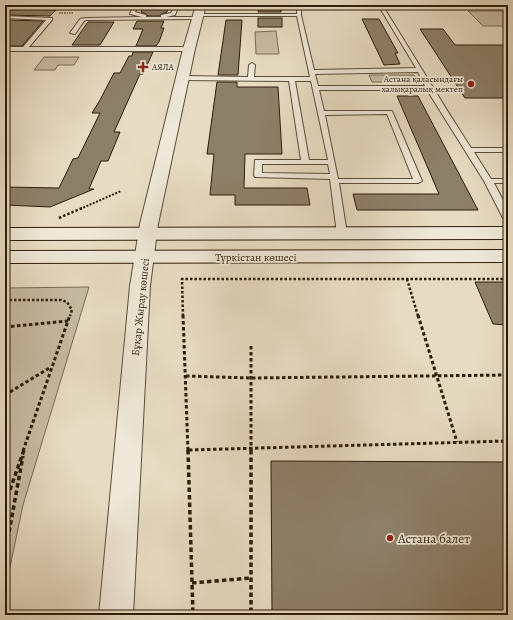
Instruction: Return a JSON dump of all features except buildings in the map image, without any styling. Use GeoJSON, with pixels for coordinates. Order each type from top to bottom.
{"type":"FeatureCollection","features":[{"type":"Feature","properties":{"kind":"street","name":"Бұқар Жырау көшесі"},"geometry":{"type":"LineString","coordinates":[[116,615],[140,286],[146,246],[182,78],[198,14]]}},
{"type":"Feature","properties":{"kind":"street","name":"Түркістан көшесі"},"geometry":{"type":"LineString","coordinates":[[5,257],[146,246],[342,234],[508,233]]}},
{"type":"Feature","properties":{"kind":"street","name":"Түркістан көшесі"},"geometry":{"type":"LineString","coordinates":[[5,234],[146,246],[508,256]]}},
{"type":"Feature","properties":{"kind":"lane"},"geometry":{"type":"LineString","coordinates":[[136,5],[132,13],[139,16],[165,16],[174,13],[299,15]]}},
{"type":"Feature","properties":{"kind":"lane"},"geometry":{"type":"LineString","coordinates":[[174,13],[177,5]]}},
{"type":"Feature","properties":{"kind":"lane"},"geometry":{"type":"LineString","coordinates":[[342,234],[332,162],[317,88],[313,79],[299,15],[299,6],[508,7]]}},
{"type":"Feature","properties":{"kind":"lane"},"geometry":{"type":"LineString","coordinates":[[381,6],[420,70],[429,88],[488,181],[508,218]]}},
{"type":"Feature","properties":{"kind":"lane"},"geometry":{"type":"LineString","coordinates":[[73,33],[82,20],[86,19],[198,14]]}},
{"type":"Feature","properties":{"kind":"lane"},"geometry":{"type":"LineString","coordinates":[[5,17],[50,18],[25,49]]}},
{"type":"Feature","properties":{"kind":"lane"},"geometry":{"type":"LineString","coordinates":[[5,49],[189,49]]}},
{"type":"Feature","properties":{"kind":"lane"},"geometry":{"type":"LineString","coordinates":[[251,79],[252,66]]}},
{"type":"Feature","properties":{"kind":"lane"},"geometry":{"type":"LineString","coordinates":[[312,72],[420,70]]}},
{"type":"Feature","properties":{"kind":"lane"},"geometry":{"type":"LineString","coordinates":[[182,78],[313,79]]}},
{"type":"Feature","properties":{"kind":"lane"},"geometry":{"type":"LineString","coordinates":[[292,79],[305,161]]}},
{"type":"Feature","properties":{"kind":"lane"},"geometry":{"type":"LineString","coordinates":[[317,88],[429,88]]}},
{"type":"Feature","properties":{"kind":"lane"},"geometry":{"type":"LineString","coordinates":[[322,113],[390,112],[418,181],[335,179],[258,174],[258,162],[332,162]]}},
{"type":"Feature","properties":{"kind":"lane"},"geometry":{"type":"LineString","coordinates":[[469,150],[508,150]]}},
{"type":"Feature","properties":{"kind":"lane"},"geometry":{"type":"LineString","coordinates":[[488,181],[508,181]]}},
{"type":"Feature","properties":{"kind":"path"},"geometry":{"type":"LineString","coordinates":[[55,220],[121,191]]}},
{"type":"Feature","properties":{"kind":"path"},"geometry":{"type":"LineString","coordinates":[[193,615],[182,279],[508,280]]}},
{"type":"Feature","properties":{"kind":"path"},"geometry":{"type":"LineString","coordinates":[[407,279],[438,375],[457,442]]}},
{"type":"Feature","properties":{"kind":"path"},"geometry":{"type":"LineString","coordinates":[[5,300],[61,300],[67,302],[72,310],[5,504]]}},
{"type":"Feature","properties":{"kind":"path"},"geometry":{"type":"LineString","coordinates":[[5,327],[68,321]]}},
{"type":"Feature","properties":{"kind":"path"},"geometry":{"type":"LineString","coordinates":[[251,346],[251,615]]}},
{"type":"Feature","properties":{"kind":"path"},"geometry":{"type":"LineString","coordinates":[[5,395],[52,366]]}},
{"type":"Feature","properties":{"kind":"path"},"geometry":{"type":"LineString","coordinates":[[186,376],[252,378],[508,375]]}},
{"type":"Feature","properties":{"kind":"path"},"geometry":{"type":"LineString","coordinates":[[188,450],[508,441]]}},
{"type":"Feature","properties":{"kind":"path"},"geometry":{"type":"LineString","coordinates":[[5,554],[24,447]]}},
{"type":"Feature","properties":{"kind":"path"},"geometry":{"type":"LineString","coordinates":[[192,583],[251,578]]}},
{"type":"Feature","properties":{"kind":"shaded area"},"geometry":{"type":"Polygon","coordinates":[[[468,11],[508,11],[508,26],[483,26],[468,11]]]}},
{"type":"Feature","properties":{"kind":"shaded area"},"geometry":{"type":"Polygon","coordinates":[[[276,31],[279,54],[256,54],[255,32],[276,31]]]}},
{"type":"Feature","properties":{"kind":"shaded area"},"geometry":{"type":"Polygon","coordinates":[[[44,57],[79,57],[74,65],[58,65],[55,70],[34,70],[44,57]]]}},
{"type":"Feature","properties":{"kind":"shaded area"},"geometry":{"type":"Polygon","coordinates":[[[369,75],[414,75],[418,82],[372,82],[369,75]]]}},
{"type":"Feature","properties":{"kind":"shaded area"},"geometry":{"type":"Polygon","coordinates":[[[89,287],[23,505],[5,591],[5,288],[89,287]]]}},
{"type":"Feature","properties":{"kind":"place","name":"АЯЛА"},"geometry":{"type":"Point","coordinates":[143,67]}},
{"type":"Feature","properties":{"kind":"place","name":"Астана қаласындағы халықаралық мектеп"},"geometry":{"type":"Point","coordinates":[471,84]}},
{"type":"Feature","properties":{"kind":"place","name":"Астана балет"},"geometry":{"type":"Point","coordinates":[390,538]}}]}
